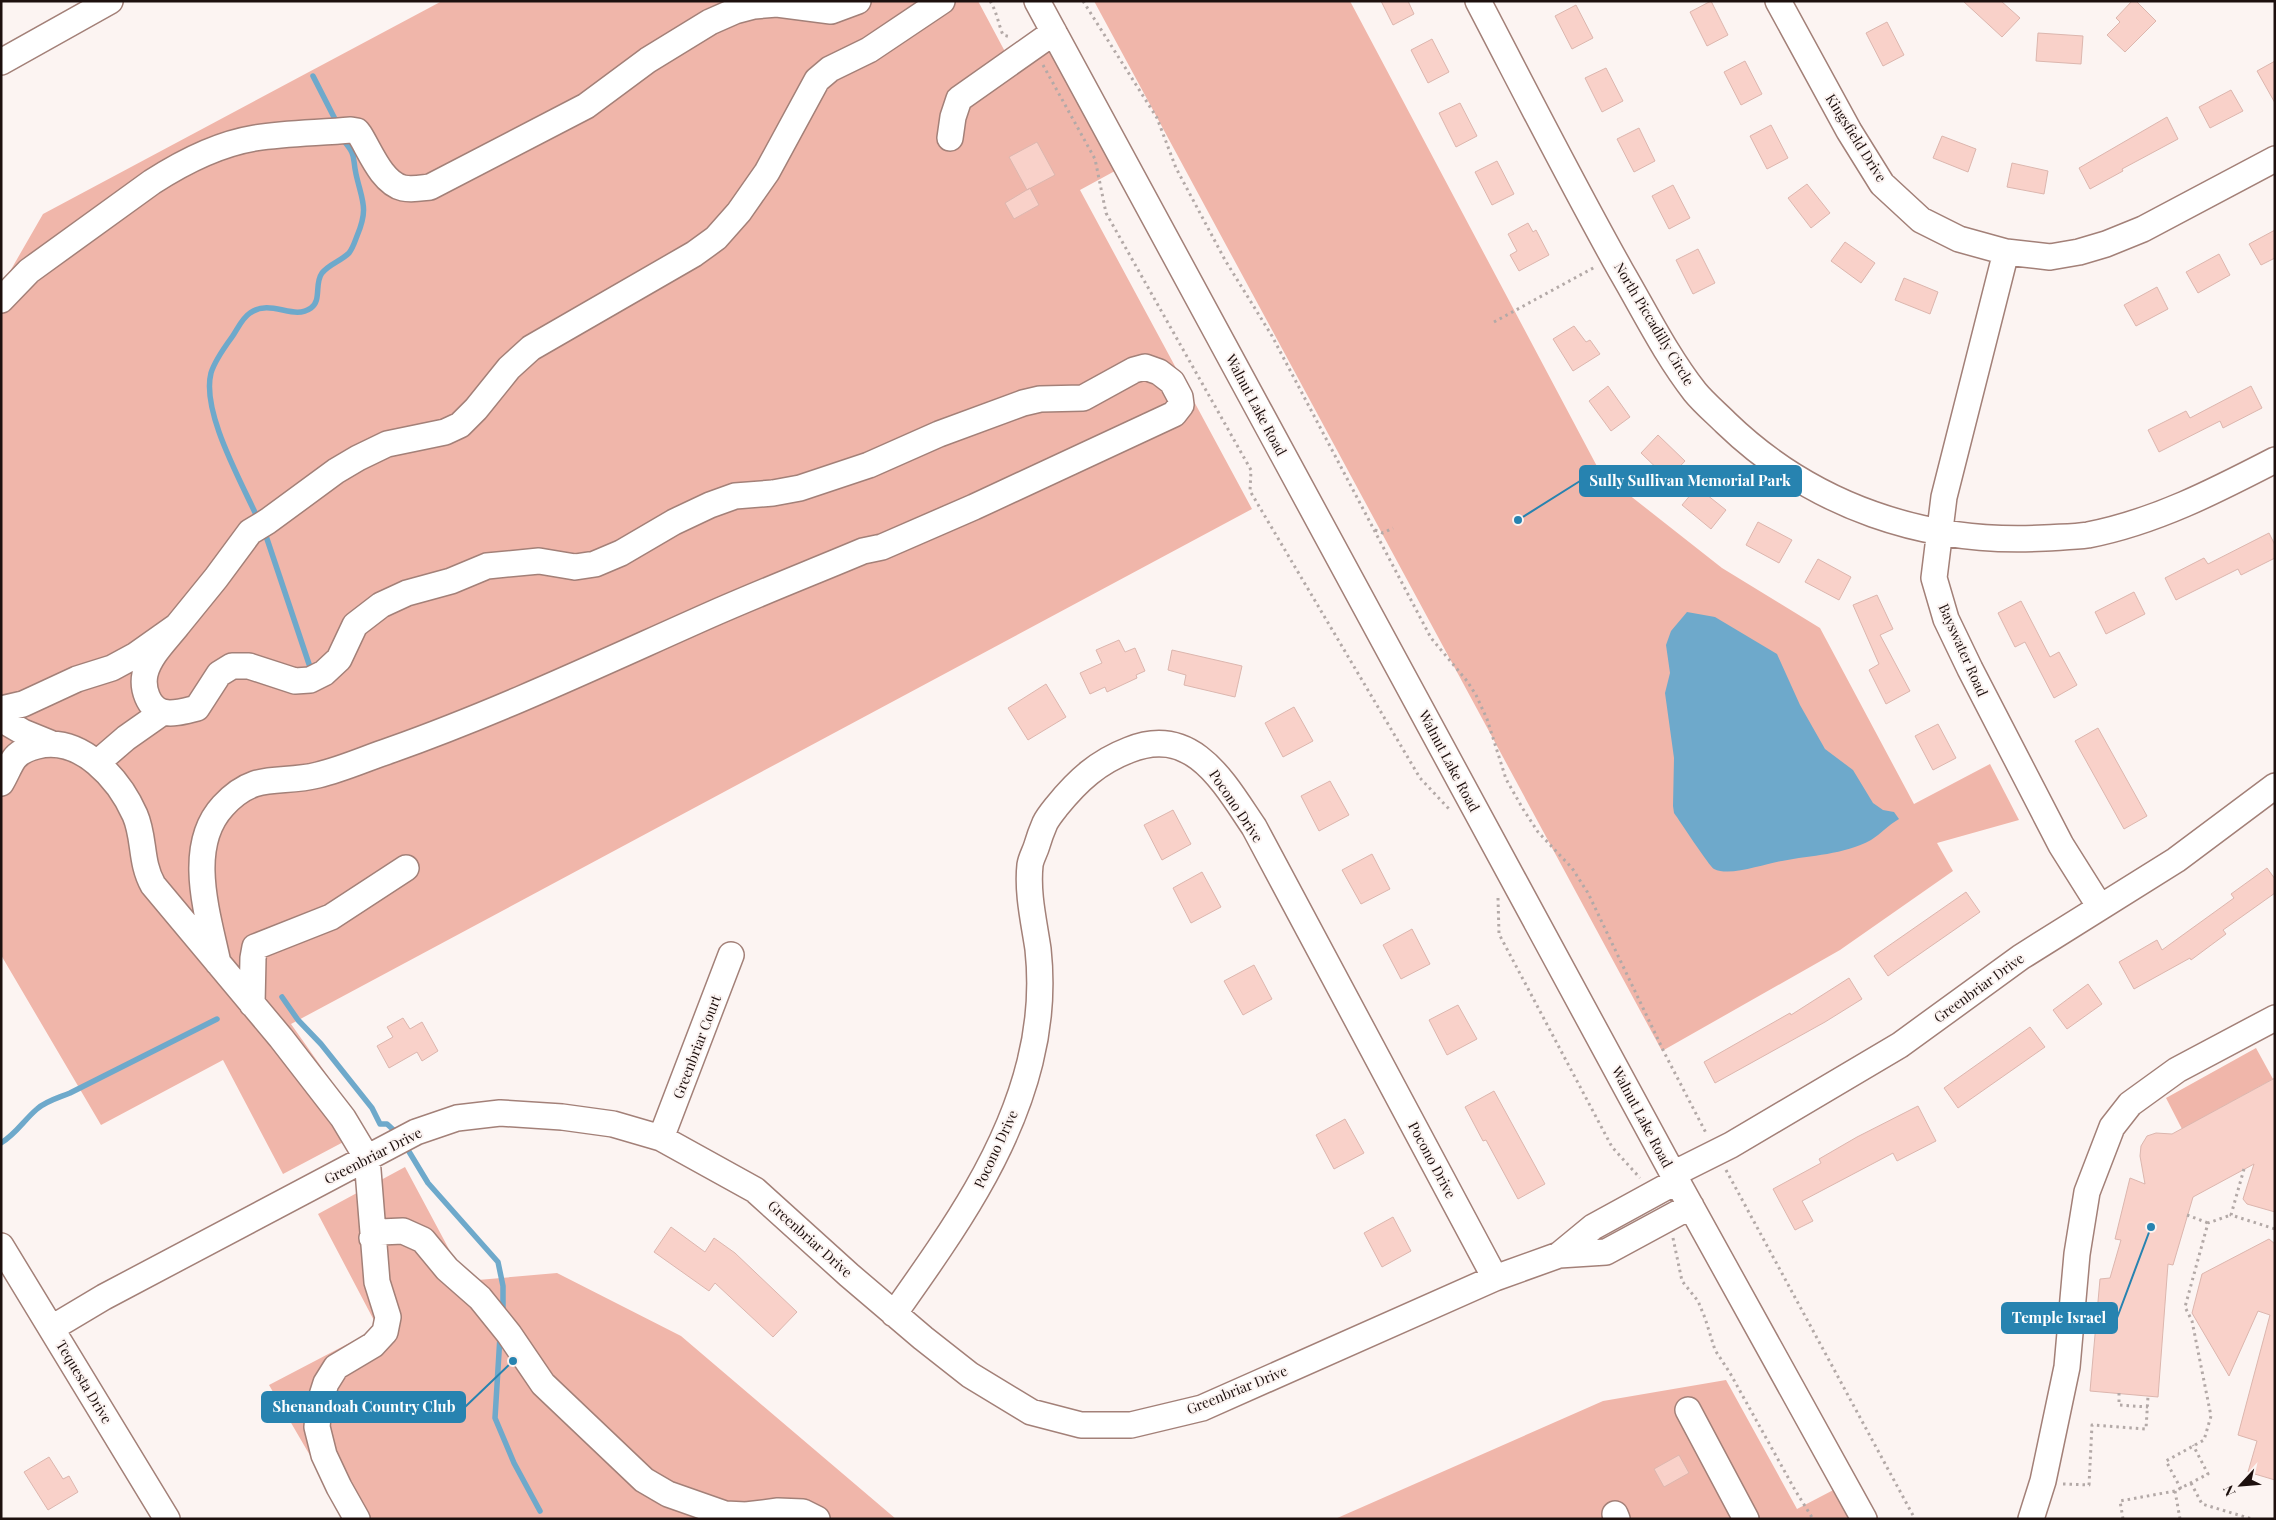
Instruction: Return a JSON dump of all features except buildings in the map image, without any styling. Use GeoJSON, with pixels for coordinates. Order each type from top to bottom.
{"type":"FeatureCollection","features":[{"type":"Feature","properties":{"kind":"street"},"geometry":{"type":"LineString","coordinates":[[1,62],[110,1]]}},
{"type":"Feature","properties":{"kind":"street"},"geometry":{"type":"LineString","coordinates":[[1,300],[37,265],[165,174],[204,154],[253,139],[351,130],[357,131],[360,134],[383,173],[391,181],[401,188],[430,188],[586,106],[648,60],[710,22],[735,11],[754,6],[777,4],[831,11],[858,1]]}},
{"type":"Feature","properties":{"kind":"street"},"geometry":{"type":"LineString","coordinates":[[218,963],[202,883],[203,851],[209,828],[222,807],[240,791],[264,780],[317,776],[456,727],[648,645],[712,614],[863,551],[882,547],[974,507],[1174,414],[1181,404],[1180,397],[1172,382],[1159,372],[1145,366],[1083,398],[1040,399],[1023,402],[939,434],[868,465],[800,488],[772,493],[735,496],[710,504],[674,522],[621,553],[594,564],[575,567],[539,561],[487,566],[451,581],[407,593],[381,605],[356,625],[339,659],[324,673],[310,680],[295,681],[249,666],[232,666],[219,674],[197,708],[180,712],[163,712],[150,703],[146,690],[146,674],[155,653],[216,578],[250,532],[336,471],[387,444],[445,432],[460,425],[476,409],[509,368],[531,348],[694,254],[716,238],[739,212],[767,172],[817,80],[830,68],[868,50],[942,1]]}},
{"type":"Feature","properties":{"kind":"street","name":"Walnut Lake Road"},"geometry":{"type":"LineString","coordinates":[[1037,1],[1675,1178],[1864,1519]]}},
{"type":"Feature","properties":{"kind":"street","name":"North Piccadilly Circle"},"geometry":{"type":"LineString","coordinates":[[1478,1],[1613,257],[1666,349],[1696,394],[1742,438],[1789,475],[1874,516],[1939,534],[2022,539],[2087,535],[2158,516],[2216,490],[2275,460]]}},
{"type":"Feature","properties":{"kind":"street","name":"Kingsfield Drive"},"geometry":{"type":"LineString","coordinates":[[1778,1],[1849,131],[1882,184],[1921,220],[1958,239],[2006,252],[2050,257],[2079,252],[2106,244],[2143,229],[2275,159]]}},
{"type":"Feature","properties":{"kind":"street"},"geometry":{"type":"LineString","coordinates":[[950,138],[953,117],[959,99],[1054,32]]}},
{"type":"Feature","properties":{"kind":"street","name":"Bayswater Road"},"geometry":{"type":"LineString","coordinates":[[2006,252],[1944,497],[1934,578],[1946,619],[2060,845],[2100,907]]}},
{"type":"Feature","properties":{"kind":"street"},"geometry":{"type":"LineString","coordinates":[[1,709],[23,704],[76,679],[112,668],[136,655],[177,626]]}},
{"type":"Feature","properties":{"kind":"street"},"geometry":{"type":"LineString","coordinates":[[97,764],[126,738],[163,712]]}},
{"type":"Feature","properties":{"kind":"street"},"geometry":{"type":"LineString","coordinates":[[1,719],[23,732],[50,743],[82,752],[123,790],[136,818],[146,872],[153,885],[252,1004],[343,1118],[367,1158],[376,1282],[388,1317],[385,1332],[373,1345],[336,1367],[326,1383],[318,1404],[317,1427],[324,1454],[339,1487],[357,1519]]}},
{"type":"Feature","properties":{"kind":"street"},"geometry":{"type":"LineString","coordinates":[[1,783],[14,758],[27,748],[50,743]]}},
{"type":"Feature","properties":{"kind":"street","name":"Pocono Drive"},"geometry":{"type":"LineString","coordinates":[[894,1314],[977,1191],[1008,1128],[1030,1062],[1039,1002],[1038,952],[1030,897],[1030,864],[1045,821],[1075,784],[1091,771],[1119,754],[1147,745],[1173,745],[1201,757],[1220,778],[1254,826],[1496,1278]]}},
{"type":"Feature","properties":{"kind":"street","name":"Greenbriar Drive"},"geometry":{"type":"LineString","coordinates":[[1559,1255],[1594,1227],[1651,1195],[1716,1152],[1841,1082],[1900,1045],[2021,957],[2176,860],[2275,786]]}},
{"type":"Feature","properties":{"kind":"street"},"geometry":{"type":"LineString","coordinates":[[252,1004],[255,947],[331,917],[406,868]]}},
{"type":"Feature","properties":{"kind":"street","name":"Greenbriar Court"},"geometry":{"type":"LineString","coordinates":[[661,1138],[732,954]]}},
{"type":"Feature","properties":{"kind":"street"},"geometry":{"type":"LineString","coordinates":[[2031,1519],[2043,1481],[2066,1367],[2077,1254],[2088,1192],[2112,1127],[2130,1104],[2177,1070],[2275,1018]]}},
{"type":"Feature","properties":{"kind":"street","name":"Greenbriar Drive"},"geometry":{"type":"LineString","coordinates":[[52,1328],[104,1297],[416,1132],[457,1118],[500,1113],[562,1117],[613,1124],[661,1138],[755,1190],[894,1314],[970,1375],[1031,1412],[1081,1425],[1131,1425],[1202,1408],[1496,1278],[1559,1255],[1606,1252],[1692,1206]]}},
{"type":"Feature","properties":{"kind":"street"},"geometry":{"type":"LineString","coordinates":[[372,1238],[380,1232],[403,1231],[423,1240],[447,1269],[480,1298],[509,1334],[543,1384],[644,1480],[668,1494],[725,1514],[746,1515],[778,1511],[803,1512],[817,1519]]}},
{"type":"Feature","properties":{"kind":"street","name":"Tequesta Drive"},"geometry":{"type":"LineString","coordinates":[[1,1246],[167,1519]]}},
{"type":"Feature","properties":{"kind":"street"},"geometry":{"type":"LineString","coordinates":[[1688,1410],[1746,1519]]}},
{"type":"Feature","properties":{"kind":"path"},"geometry":{"type":"LineString","coordinates":[[990,1],[996,11],[997,21],[1003,35],[1030,42],[1095,159],[1106,213],[1251,470],[1250,491],[1420,778],[1453,814]]}},
{"type":"Feature","properties":{"kind":"path"},"geometry":{"type":"LineString","coordinates":[[1083,1],[1157,118],[1176,168],[1225,260],[1272,336],[1431,638],[1467,681],[1476,695],[1487,719],[1506,779],[1538,832],[1572,868],[1588,893],[1665,1054],[1716,1152],[1915,1519]]}},
{"type":"Feature","properties":{"kind":"path"},"geometry":{"type":"LineString","coordinates":[[1494,322],[1613,257]]}},
{"type":"Feature","properties":{"kind":"path"},"geometry":{"type":"LineString","coordinates":[[1375,530],[1383,533],[1393,528]]}},
{"type":"Feature","properties":{"kind":"path"},"geometry":{"type":"LineString","coordinates":[[1498,894],[1500,934],[1612,1147],[1638,1175],[1651,1195]]}},
{"type":"Feature","properties":{"kind":"path"},"geometry":{"type":"LineString","coordinates":[[2230,1215],[2244,1169]]}},
{"type":"Feature","properties":{"kind":"path"},"geometry":{"type":"LineString","coordinates":[[2187,1215],[2208,1223],[2230,1215],[2275,1228]]}},
{"type":"Feature","properties":{"kind":"path"},"geometry":{"type":"LineString","coordinates":[[1664,1221],[1672,1236],[1682,1281],[1698,1301],[1715,1350],[1813,1519]]}},
{"type":"Feature","properties":{"kind":"path"},"geometry":{"type":"LineString","coordinates":[[2181,1489],[2166,1461],[2204,1440],[2210,1416],[2192,1321],[2185,1307],[2208,1223]]}},
{"type":"Feature","properties":{"kind":"path"},"geometry":{"type":"LineString","coordinates":[[2119,1393],[2119,1405],[2148,1407]]}},
{"type":"Feature","properties":{"kind":"path"},"geometry":{"type":"LineString","coordinates":[[2043,1481],[2089,1485],[2092,1425],[2146,1429],[2148,1396]]}},
{"type":"Feature","properties":{"kind":"path"},"geometry":{"type":"LineString","coordinates":[[2123,1519],[2120,1501],[2175,1491],[2208,1474],[2193,1445]]}},
{"type":"Feature","properties":{"kind":"path"},"geometry":{"type":"LineString","coordinates":[[2191,1483],[2202,1504],[2252,1519]]}},
{"type":"Feature","properties":{"kind":"path"},"geometry":{"type":"LineString","coordinates":[[2175,1491],[2180,1519]]}},
{"type":"Feature","properties":{"kind":"shaded area"},"geometry":{"type":"Polygon","coordinates":[[[442,1],[978,1],[1010,61],[1055,38],[1124,166],[1080,190],[1252,509],[291,1024],[366,1130],[283,1174],[223,1060],[101,1125],[1,955],[1,287],[43,214],[442,1]]]}},
{"type":"Feature","properties":{"kind":"shaded area"},"geometry":{"type":"Polygon","coordinates":[[[1094,1],[1350,1],[1600,472],[1722,568],[1820,628],[1914,804],[1990,764],[2019,820],[1937,843],[1953,871],[1840,950],[1662,1051],[1094,1]]]}},
{"type":"Feature","properties":{"kind":"shaded area"},"geometry":{"type":"Polygon","coordinates":[[[2256,1048],[2273,1079],[2182,1129],[2166,1098],[2256,1048]]]}},
{"type":"Feature","properties":{"kind":"shaded area"},"geometry":{"type":"Polygon","coordinates":[[[405,1167],[466,1281],[557,1273],[681,1336],[896,1519],[347,1519],[269,1385],[378,1328],[318,1214],[405,1167]]]}},
{"type":"Feature","properties":{"kind":"shaded area"},"geometry":{"type":"Polygon","coordinates":[[[1726,1380],[1797,1509],[1841,1486],[1859,1519],[1335,1519],[1603,1401],[1726,1380]]]}},
{"type":"Feature","properties":{"kind":"water"},"geometry":{"type":"Polygon","coordinates":[[[1687,612],[1715,617],[1777,654],[1800,705],[1825,749],[1853,770],[1873,803],[1883,810],[1894,812],[1899,819],[1871,840],[1850,849],[1738,871],[1729,872],[1714,869],[1674,813],[1673,806],[1674,758],[1665,693],[1670,673],[1666,645],[1671,631],[1687,612]]]}},
{"type":"Feature","properties":{"kind":"waterway"},"geometry":{"type":"LineString","coordinates":[[313,76],[337,123]]}},
{"type":"Feature","properties":{"kind":"waterway"},"geometry":{"type":"LineString","coordinates":[[258,519],[233,467],[217,427],[209,389],[211,373],[220,354],[247,315],[258,309],[266,308],[297,312],[311,308],[316,301],[318,282],[322,273],[346,256],[352,249],[361,226],[364,211],[353,156],[343,140]]}},
{"type":"Feature","properties":{"kind":"waterway"},"geometry":{"type":"LineString","coordinates":[[264,530],[311,670]]}},
{"type":"Feature","properties":{"kind":"waterway"},"geometry":{"type":"LineString","coordinates":[[282,997],[298,1020],[321,1044],[372,1108],[380,1124],[387,1124],[399,1135]]}},
{"type":"Feature","properties":{"kind":"waterway"},"geometry":{"type":"LineString","coordinates":[[1,1143],[44,1104],[70,1093],[217,1019]]}},
{"type":"Feature","properties":{"kind":"waterway"},"geometry":{"type":"LineString","coordinates":[[405,1145],[428,1183],[498,1262],[503,1286],[503,1312]]}},
{"type":"Feature","properties":{"kind":"waterway"},"geometry":{"type":"LineString","coordinates":[[500,1336],[495,1418],[514,1463],[540,1511]]}},
{"type":"Feature","properties":{"kind":"place","name":"Sully Sullivan Memorial Park"},"geometry":{"type":"Point","coordinates":[1518,520]}},
{"type":"Feature","properties":{"kind":"place","name":"Temple Israel"},"geometry":{"type":"Point","coordinates":[2151,1227]}},
{"type":"Feature","properties":{"kind":"place","name":"Shenandoah Country Club"},"geometry":{"type":"Point","coordinates":[513,1361]}}]}
